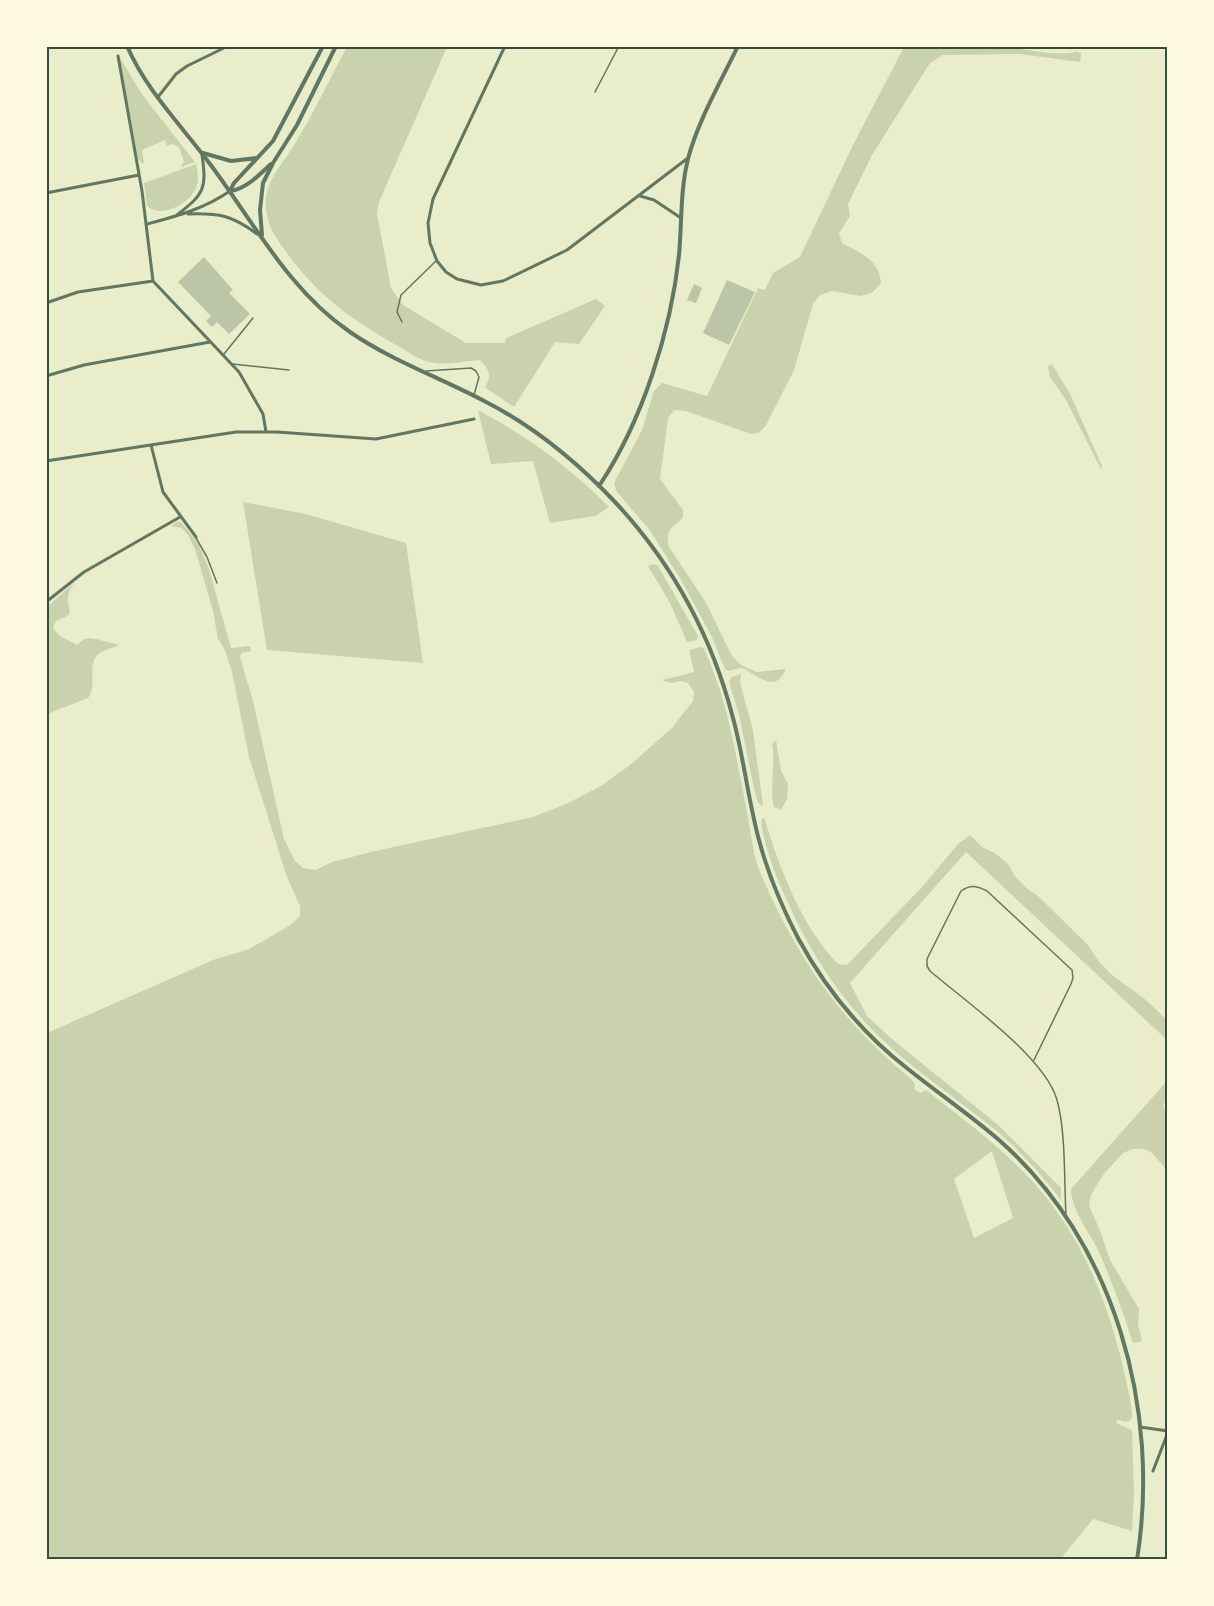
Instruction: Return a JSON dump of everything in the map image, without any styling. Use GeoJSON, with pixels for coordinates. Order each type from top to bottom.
{"type":"FeatureCollection","features":[{"type":"Feature","properties":{"kind":"street"},"geometry":{"type":"LineString","coordinates":[[127,46],[144,79],[202,153],[296,283],[335,321],[367,343],[474,395],[514,418],[544,439],[599,486],[636,525],[659,556],[703,632],[720,673],[733,717],[754,822],[769,874],[803,946],[843,1005],[892,1056],[999,1140],[1032,1172],[1066,1216],[1089,1252],[1114,1311],[1131,1374],[1140,1427],[1142,1500],[1137,1560]]}},
{"type":"Feature","properties":{"kind":"street"},"geometry":{"type":"LineString","coordinates":[[158,97],[176,74],[187,66],[228,46]]}},
{"type":"Feature","properties":{"kind":"street"},"geometry":{"type":"LineString","coordinates":[[230,191],[234,183],[273,141],[323,46]]}},
{"type":"Feature","properties":{"kind":"street"},"geometry":{"type":"LineString","coordinates":[[263,238],[260,227],[260,195],[263,183],[297,125],[336,46]]}},
{"type":"Feature","properties":{"kind":"street"},"geometry":{"type":"LineString","coordinates":[[505,46],[434,199],[428,223],[430,243],[437,261],[446,272],[470,284],[503,281],[567,250],[688,158]]}},
{"type":"Feature","properties":{"kind":"street"},"geometry":{"type":"LineString","coordinates":[[599,486],[630,432],[669,321],[679,256],[682,188],[688,158],[735,47]]}},
{"type":"Feature","properties":{"kind":"street"},"geometry":{"type":"LineString","coordinates":[[118,56],[147,224],[153,281],[243,378],[263,414],[266,432]]}},
{"type":"Feature","properties":{"kind":"street"},"geometry":{"type":"LineString","coordinates":[[202,153],[231,161],[258,158]]}},
{"type":"Feature","properties":{"kind":"street"},"geometry":{"type":"LineString","coordinates":[[176,216],[197,199],[205,174],[202,153]]}},
{"type":"Feature","properties":{"kind":"street"},"geometry":{"type":"LineString","coordinates":[[186,214],[230,191],[240,189],[273,163]]}},
{"type":"Feature","properties":{"kind":"street"},"geometry":{"type":"LineString","coordinates":[[46,192],[139,175]]}},
{"type":"Feature","properties":{"kind":"street"},"geometry":{"type":"LineString","coordinates":[[640,196],[654,200],[681,218]]}},
{"type":"Feature","properties":{"kind":"street"},"geometry":{"type":"LineString","coordinates":[[147,224],[186,214],[214,213],[234,218],[263,238]]}},
{"type":"Feature","properties":{"kind":"street"},"geometry":{"type":"LineString","coordinates":[[46,303],[78,292],[153,281]]}},
{"type":"Feature","properties":{"kind":"street"},"geometry":{"type":"LineString","coordinates":[[46,376],[92,363],[210,342]]}},
{"type":"Feature","properties":{"kind":"street"},"geometry":{"type":"LineString","coordinates":[[46,461],[217,434],[266,432],[376,439],[474,419]]}},
{"type":"Feature","properties":{"kind":"street"},"geometry":{"type":"LineString","coordinates":[[151,445],[163,492],[196,537]]}},
{"type":"Feature","properties":{"kind":"street"},"geometry":{"type":"LineString","coordinates":[[46,602],[84,572],[180,517]]}},
{"type":"Feature","properties":{"kind":"street"},"geometry":{"type":"LineString","coordinates":[[1140,1427],[1167,1431],[1153,1471]]}},
{"type":"Feature","properties":{"kind":"lane"},"geometry":{"type":"LineString","coordinates":[[595,92],[619,46]]}},
{"type":"Feature","properties":{"kind":"lane"},"geometry":{"type":"LineString","coordinates":[[402,322],[397,312],[401,295],[437,261]]}},
{"type":"Feature","properties":{"kind":"lane"},"geometry":{"type":"LineString","coordinates":[[223,355],[253,318]]}},
{"type":"Feature","properties":{"kind":"lane"},"geometry":{"type":"LineString","coordinates":[[231,363],[247,367],[288,370]]}},
{"type":"Feature","properties":{"kind":"lane"},"geometry":{"type":"LineString","coordinates":[[424,372],[471,368],[479,377],[474,395]]}},
{"type":"Feature","properties":{"kind":"lane"},"geometry":{"type":"LineString","coordinates":[[196,537],[207,557],[217,584]]}},
{"type":"Feature","properties":{"kind":"lane"},"geometry":{"type":"LineString","coordinates":[[1034,1060],[1071,984],[1072,970],[987,891],[976,885],[967,887],[961,891],[927,959],[927,966],[930,971],[1030,1055],[1057,1099],[1063,1142],[1066,1216]]}},
{"type":"Feature","properties":{"kind":"green space"},"geometry":{"type":"Polygon","coordinates":[[[919,46],[992,46],[1050,53],[1078,51],[1081,54],[1080,62],[1020,54],[943,55],[930,63],[872,155],[848,204],[850,216],[839,233],[842,243],[873,262],[881,283],[873,292],[861,296],[832,291],[820,295],[813,304],[794,370],[765,427],[758,433],[751,434],[686,411],[674,410],[668,418],[660,479],[683,510],[683,518],[672,527],[669,533],[669,547],[705,601],[732,656],[741,665],[757,672],[786,669],[782,677],[771,682],[742,668],[728,671],[680,578],[649,529],[617,492],[614,483],[642,430],[654,391],[662,383],[707,396],[758,288],[765,290],[773,273],[800,257],[853,145],[904,47],[918,48],[919,46]]]}},
{"type":"Feature","properties":{"kind":"green space"},"geometry":{"type":"Polygon","coordinates":[[[347,47],[447,47],[379,202],[377,214],[391,288],[403,305],[466,343],[505,343],[506,338],[596,299],[605,306],[579,344],[555,342],[514,407],[487,389],[485,386],[489,379],[488,372],[480,360],[446,364],[425,361],[381,336],[337,306],[299,268],[271,228],[266,207],[267,192],[347,47]]]}},
{"type":"Feature","properties":{"kind":"green space"},"geometry":{"type":"Polygon","coordinates":[[[119,56],[143,96],[195,162],[181,167],[184,161],[179,147],[172,144],[167,146],[165,140],[142,150],[144,163],[138,159],[119,56]]]}},
{"type":"Feature","properties":{"kind":"green space"},"geometry":{"type":"Polygon","coordinates":[[[196,164],[197,185],[187,199],[167,210],[153,210],[147,206],[144,183],[196,164]]]}},
{"type":"Feature","properties":{"kind":"green space"},"geometry":{"type":"Polygon","coordinates":[[[1052,364],[1070,394],[1102,466],[1101,469],[1066,400],[1050,377],[1048,366],[1052,364]]]}},
{"type":"Feature","properties":{"kind":"green space"},"geometry":{"type":"Polygon","coordinates":[[[478,410],[547,454],[609,507],[595,516],[550,523],[533,461],[491,464],[478,410]]]}},
{"type":"Feature","properties":{"kind":"green space"},"geometry":{"type":"Polygon","coordinates":[[[243,502],[306,514],[406,543],[423,663],[267,650],[243,502]]]}},
{"type":"Feature","properties":{"kind":"green space"},"geometry":{"type":"Polygon","coordinates":[[[178,521],[182,523],[199,545],[209,569],[231,648],[250,646],[251,651],[241,653],[240,657],[253,701],[284,839],[295,861],[303,868],[316,870],[332,862],[375,851],[533,817],[601,786],[630,765],[672,728],[693,701],[694,692],[688,683],[682,681],[671,683],[662,680],[694,672],[689,650],[700,647],[704,649],[719,688],[730,729],[756,861],[782,919],[808,964],[837,1005],[871,1043],[910,1078],[915,1084],[914,1089],[920,1093],[926,1090],[989,1140],[1032,1181],[1063,1220],[1091,1271],[1111,1324],[1132,1409],[1130,1421],[1117,1420],[1116,1423],[1132,1430],[1134,1493],[1132,1531],[1093,1519],[1060,1560],[47,1559],[47,1033],[213,960],[249,949],[289,926],[300,916],[300,906],[287,877],[249,757],[232,672],[225,650],[218,639],[213,611],[195,549],[182,528],[171,526],[178,521]],[[992,1151],[954,1179],[974,1238],[1013,1218],[992,1151]]]}},
{"type":"Feature","properties":{"kind":"green space"},"geometry":{"type":"Polygon","coordinates":[[[654,564],[658,566],[698,636],[697,640],[687,642],[670,603],[648,566],[654,564]]]}},
{"type":"Feature","properties":{"kind":"green space"},"geometry":{"type":"Polygon","coordinates":[[[74,583],[68,596],[69,615],[56,621],[53,628],[60,636],[77,645],[88,638],[120,645],[101,652],[96,657],[93,662],[92,686],[88,698],[47,714],[47,607],[74,583]]]}},
{"type":"Feature","properties":{"kind":"green space"},"geometry":{"type":"Polygon","coordinates":[[[741,674],[740,683],[753,730],[763,806],[758,803],[755,793],[739,715],[729,682],[732,677],[741,674]]]}},
{"type":"Feature","properties":{"kind":"green space"},"geometry":{"type":"Polygon","coordinates":[[[776,740],[781,771],[788,784],[787,799],[781,810],[774,807],[773,800],[772,744],[776,740]]]}},
{"type":"Feature","properties":{"kind":"green space"},"geometry":{"type":"Polygon","coordinates":[[[764,817],[784,875],[802,914],[838,964],[847,965],[922,887],[958,844],[970,835],[982,847],[996,854],[1008,864],[1025,887],[1038,896],[1088,945],[1099,962],[1112,975],[1146,1000],[1167,1020],[1167,1040],[966,852],[850,983],[867,1016],[893,1040],[997,1124],[1061,1188],[1061,1200],[1035,1168],[1013,1146],[898,1054],[865,1022],[842,995],[812,950],[795,919],[765,842],[761,821],[764,817]]]}},
{"type":"Feature","properties":{"kind":"green space"},"geometry":{"type":"Polygon","coordinates":[[[1167,1081],[1167,1097],[1163,1106],[1167,1112],[1167,1170],[1152,1153],[1144,1149],[1133,1149],[1123,1153],[1103,1175],[1091,1195],[1089,1206],[1110,1260],[1139,1309],[1138,1324],[1142,1341],[1133,1343],[1099,1252],[1074,1206],[1071,1189],[1167,1081]]]}},
{"type":"Feature","properties":{"kind":"building"},"geometry":{"type":"Polygon","coordinates":[[[204,257],[233,290],[229,293],[250,314],[229,334],[217,322],[212,327],[206,321],[211,316],[178,282],[204,257]]]}},
{"type":"Feature","properties":{"kind":"building"},"geometry":{"type":"Polygon","coordinates":[[[727,280],[755,292],[729,345],[703,333],[727,280]]]}},
{"type":"Feature","properties":{"kind":"building"},"geometry":{"type":"Polygon","coordinates":[[[694,284],[702,288],[696,303],[687,300],[694,284]]]}}]}
